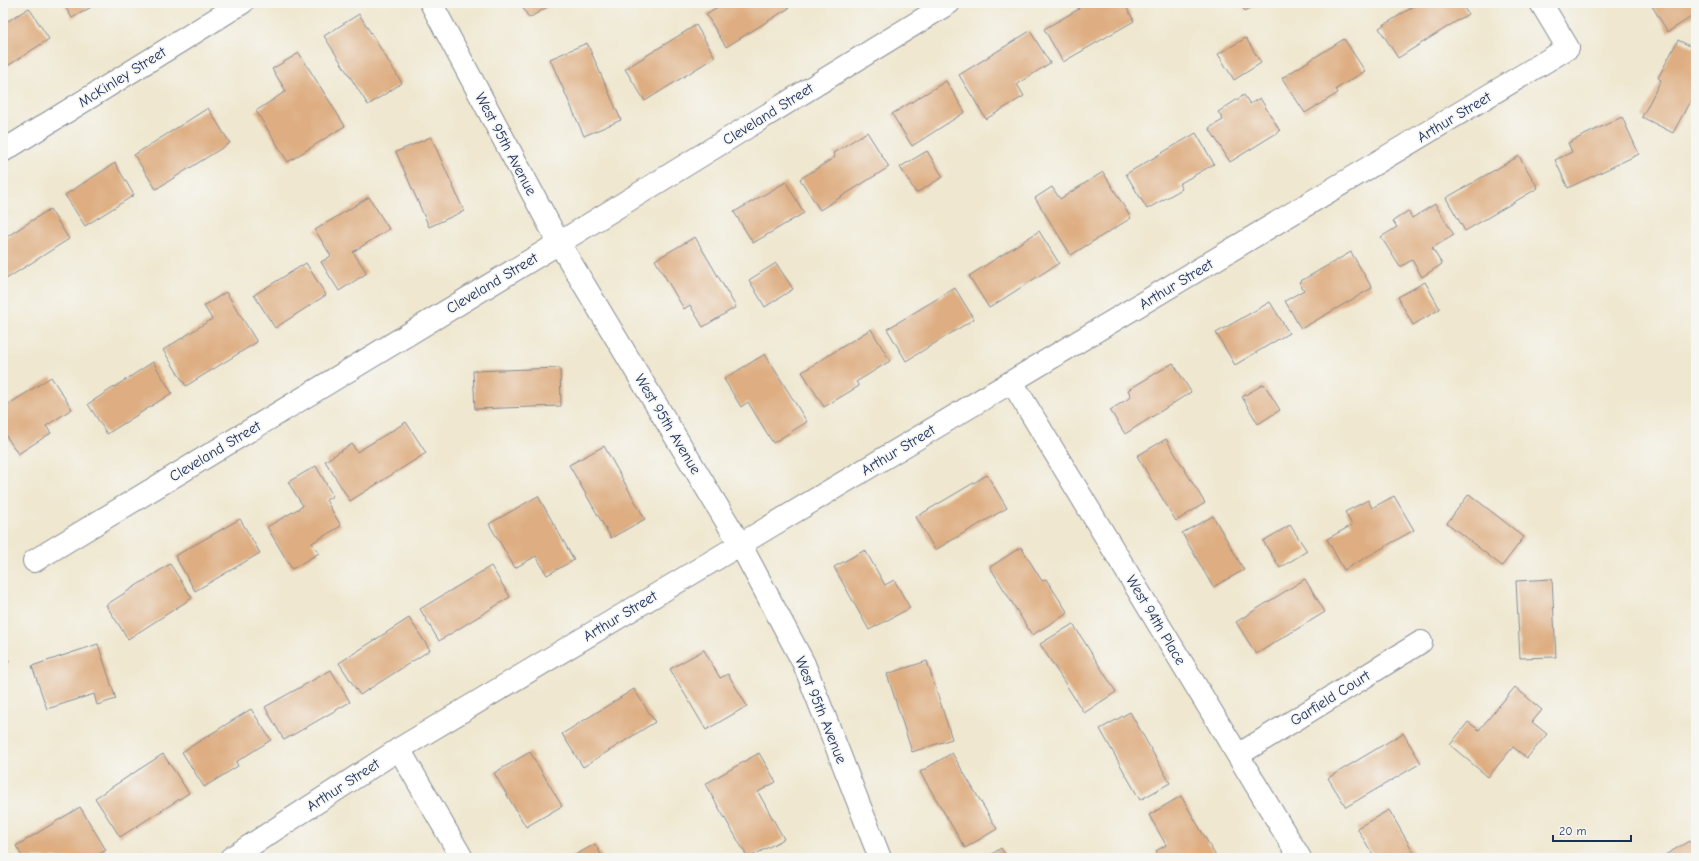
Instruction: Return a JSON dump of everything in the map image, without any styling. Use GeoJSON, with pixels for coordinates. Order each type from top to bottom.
{"type":"FeatureCollection","features":[{"type":"Feature","properties":{"kind":"street","name":"McKinley Street"},"geometry":{"type":"LineString","coordinates":[[3,151],[242,3]]}},
{"type":"Feature","properties":{"kind":"street","name":"West 95th Avenue"},"geometry":{"type":"LineString","coordinates":[[431,3],[559,243],[740,544],[804,664],[880,858]]}},
{"type":"Feature","properties":{"kind":"street","name":"Cleveland Street"},"geometry":{"type":"LineString","coordinates":[[34,561],[559,243],[949,3]]}},
{"type":"Feature","properties":{"kind":"street","name":"Arthur Street"},"geometry":{"type":"LineString","coordinates":[[232,858],[399,749],[1568,48],[1541,3]]}},
{"type":"Feature","properties":{"kind":"street","name":"West 94th Place"},"geometry":{"type":"LineString","coordinates":[[1012,382],[1300,858]]}},
{"type":"Feature","properties":{"kind":"street","name":"Garfield Court"},"geometry":{"type":"LineString","coordinates":[[1238,755],[1421,642]]}},
{"type":"Feature","properties":{"kind":"street"},"geometry":{"type":"LineString","coordinates":[[399,749],[462,858]]}},
{"type":"Feature","properties":{"kind":"building"},"geometry":{"type":"Polygon","coordinates":[[[63,3],[98,3],[72,18],[63,3]]]}},
{"type":"Feature","properties":{"kind":"building"},"geometry":{"type":"Polygon","coordinates":[[[520,3],[554,3],[529,18],[520,3]]]}},
{"type":"Feature","properties":{"kind":"building"},"geometry":{"type":"Polygon","coordinates":[[[724,3],[786,3],[789,8],[726,47],[706,14],[724,3]]]}},
{"type":"Feature","properties":{"kind":"building"},"geometry":{"type":"Polygon","coordinates":[[[1080,3],[1124,3],[1134,21],[1063,62],[1044,29],[1079,9],[1076,5],[1080,3]]]}},
{"type":"Feature","properties":{"kind":"building"},"geometry":{"type":"Polygon","coordinates":[[[1240,3],[1259,3],[1245,11],[1240,3]]]}},
{"type":"Feature","properties":{"kind":"building"},"geometry":{"type":"Polygon","coordinates":[[[1419,3],[1461,3],[1468,14],[1398,58],[1379,28],[1419,3]]]}},
{"type":"Feature","properties":{"kind":"building"},"geometry":{"type":"Polygon","coordinates":[[[1650,3],[1693,3],[1696,7],[1696,14],[1668,32],[1650,3]]]}},
{"type":"Feature","properties":{"kind":"building"},"geometry":{"type":"Polygon","coordinates":[[[29,8],[49,39],[3,69],[3,24],[29,8]]]}},
{"type":"Feature","properties":{"kind":"building"},"geometry":{"type":"Polygon","coordinates":[[[359,14],[402,83],[368,105],[324,36],[359,14]]]}},
{"type":"Feature","properties":{"kind":"building"},"geometry":{"type":"Polygon","coordinates":[[[696,25],[715,57],[645,101],[625,69],[696,25]]]}},
{"type":"Feature","properties":{"kind":"building"},"geometry":{"type":"Polygon","coordinates":[[[1030,31],[1050,63],[1017,84],[1024,96],[986,119],[959,75],[1030,31]]]}},
{"type":"Feature","properties":{"kind":"building"},"geometry":{"type":"Polygon","coordinates":[[[1246,38],[1261,63],[1234,80],[1218,54],[1246,38]]]}},
{"type":"Feature","properties":{"kind":"building"},"geometry":{"type":"Polygon","coordinates":[[[1344,39],[1365,71],[1336,89],[1338,93],[1305,113],[1282,78],[1344,39]]]}},
{"type":"Feature","properties":{"kind":"building"},"geometry":{"type":"Polygon","coordinates":[[[1678,40],[1696,49],[1696,90],[1673,133],[1642,117],[1661,80],[1658,78],[1678,40]]]}},
{"type":"Feature","properties":{"kind":"building"},"geometry":{"type":"Polygon","coordinates":[[[587,43],[621,120],[584,136],[550,59],[587,43]]]}},
{"type":"Feature","properties":{"kind":"building"},"geometry":{"type":"Polygon","coordinates":[[[299,53],[345,126],[288,162],[256,111],[286,91],[272,69],[299,53]]]}},
{"type":"Feature","properties":{"kind":"building"},"geometry":{"type":"Polygon","coordinates":[[[946,81],[965,112],[912,146],[892,114],[946,81]]]}},
{"type":"Feature","properties":{"kind":"building"},"geometry":{"type":"Polygon","coordinates":[[[1244,95],[1250,104],[1260,98],[1280,131],[1230,162],[1209,128],[1223,120],[1218,112],[1244,95]]]}},
{"type":"Feature","properties":{"kind":"building"},"geometry":{"type":"Polygon","coordinates":[[[208,108],[230,143],[156,189],[134,155],[208,108]]]}},
{"type":"Feature","properties":{"kind":"building"},"geometry":{"type":"Polygon","coordinates":[[[1622,117],[1639,154],[1568,188],[1555,160],[1572,152],[1568,143],[1622,117]]]}},
{"type":"Feature","properties":{"kind":"building"},"geometry":{"type":"Polygon","coordinates":[[[867,132],[889,167],[820,210],[800,179],[835,157],[833,153],[867,132]]]}},
{"type":"Feature","properties":{"kind":"building"},"geometry":{"type":"Polygon","coordinates":[[[1196,133],[1214,164],[1179,184],[1182,189],[1147,209],[1126,174],[1196,133]]]}},
{"type":"Feature","properties":{"kind":"building"},"geometry":{"type":"Polygon","coordinates":[[[431,137],[464,211],[429,227],[396,152],[431,137]]]}},
{"type":"Feature","properties":{"kind":"building"},"geometry":{"type":"Polygon","coordinates":[[[927,151],[943,177],[916,193],[900,167],[927,151]]]}},
{"type":"Feature","properties":{"kind":"building"},"geometry":{"type":"Polygon","coordinates":[[[1519,156],[1538,188],[1465,231],[1446,198],[1519,156]]]}},
{"type":"Feature","properties":{"kind":"building"},"geometry":{"type":"Polygon","coordinates":[[[115,163],[134,195],[85,226],[65,195],[115,163]]]}},
{"type":"Feature","properties":{"kind":"building"},"geometry":{"type":"Polygon","coordinates":[[[1103,172],[1131,218],[1071,255],[1035,198],[1052,187],[1060,199],[1103,172]]]}},
{"type":"Feature","properties":{"kind":"building"},"geometry":{"type":"Polygon","coordinates":[[[786,182],[804,213],[753,243],[734,212],[786,182]]]}},
{"type":"Feature","properties":{"kind":"building"},"geometry":{"type":"Polygon","coordinates":[[[369,197],[389,229],[353,252],[367,273],[339,291],[321,262],[331,256],[315,230],[369,197]]]}},
{"type":"Feature","properties":{"kind":"building"},"geometry":{"type":"Polygon","coordinates":[[[1435,204],[1454,235],[1432,248],[1442,264],[1422,277],[1412,260],[1400,267],[1381,237],[1397,227],[1393,221],[1408,211],[1412,218],[1435,204]]]}},
{"type":"Feature","properties":{"kind":"building"},"geometry":{"type":"Polygon","coordinates":[[[50,209],[69,239],[3,281],[3,239],[50,209]]]}},
{"type":"Feature","properties":{"kind":"building"},"geometry":{"type":"Polygon","coordinates":[[[1039,231],[1059,263],[989,308],[969,276],[1039,231]]]}},
{"type":"Feature","properties":{"kind":"building"},"geometry":{"type":"Polygon","coordinates":[[[695,237],[736,307],[703,327],[690,305],[684,309],[655,260],[695,237]]]}},
{"type":"Feature","properties":{"kind":"building"},"geometry":{"type":"Polygon","coordinates":[[[1351,252],[1372,288],[1301,329],[1285,301],[1304,290],[1299,282],[1351,252]]]}},
{"type":"Feature","properties":{"kind":"building"},"geometry":{"type":"Polygon","coordinates":[[[306,263],[326,295],[275,328],[254,295],[306,263]]]}},
{"type":"Feature","properties":{"kind":"building"},"geometry":{"type":"Polygon","coordinates":[[[776,263],[793,289],[765,307],[749,280],[776,263]]]}},
{"type":"Feature","properties":{"kind":"building"},"geometry":{"type":"Polygon","coordinates":[[[1425,282],[1440,309],[1413,325],[1398,297],[1425,282]]]}},
{"type":"Feature","properties":{"kind":"building"},"geometry":{"type":"Polygon","coordinates":[[[955,288],[974,319],[906,361],[887,329],[955,288]]]}},
{"type":"Feature","properties":{"kind":"building"},"geometry":{"type":"Polygon","coordinates":[[[226,292],[257,342],[186,386],[163,350],[212,319],[204,306],[226,292]]]}},
{"type":"Feature","properties":{"kind":"building"},"geometry":{"type":"Polygon","coordinates":[[[1270,302],[1289,333],[1235,365],[1216,333],[1270,302]]]}},
{"type":"Feature","properties":{"kind":"building"},"geometry":{"type":"Polygon","coordinates":[[[871,329],[890,361],[856,382],[859,386],[824,407],[802,372],[871,329]]]}},
{"type":"Feature","properties":{"kind":"building"},"geometry":{"type":"Polygon","coordinates":[[[765,354],[807,422],[773,443],[748,402],[741,407],[724,379],[765,354]]]}},
{"type":"Feature","properties":{"kind":"building"},"geometry":{"type":"Polygon","coordinates":[[[153,362],[172,393],[107,434],[88,404],[153,362]]]}},
{"type":"Feature","properties":{"kind":"building"},"geometry":{"type":"Polygon","coordinates":[[[1173,363],[1191,392],[1125,434],[1110,410],[1131,397],[1128,390],[1173,363]]]}},
{"type":"Feature","properties":{"kind":"building"},"geometry":{"type":"Polygon","coordinates":[[[560,368],[561,406],[475,409],[473,371],[560,368]]]}},
{"type":"Feature","properties":{"kind":"building"},"geometry":{"type":"Polygon","coordinates":[[[51,377],[72,409],[46,426],[51,433],[18,454],[3,431],[3,408],[51,377]]]}},
{"type":"Feature","properties":{"kind":"building"},"geometry":{"type":"Polygon","coordinates":[[[1264,384],[1280,410],[1258,424],[1242,397],[1264,384]]]}},
{"type":"Feature","properties":{"kind":"building"},"geometry":{"type":"Polygon","coordinates":[[[406,422],[426,453],[350,501],[325,461],[352,444],[357,452],[406,422]]]}},
{"type":"Feature","properties":{"kind":"building"},"geometry":{"type":"Polygon","coordinates":[[[1166,439],[1205,503],[1176,521],[1137,456],[1166,439]]]}},
{"type":"Feature","properties":{"kind":"building"},"geometry":{"type":"Polygon","coordinates":[[[604,446],[645,519],[611,538],[569,465],[604,446]]]}},
{"type":"Feature","properties":{"kind":"building"},"geometry":{"type":"Polygon","coordinates":[[[316,466],[333,496],[326,500],[341,526],[312,543],[319,553],[292,569],[267,527],[303,506],[288,482],[316,466]]]}},
{"type":"Feature","properties":{"kind":"building"},"geometry":{"type":"Polygon","coordinates":[[[987,475],[1007,508],[935,550],[916,517],[987,475]]]}},
{"type":"Feature","properties":{"kind":"building"},"geometry":{"type":"Polygon","coordinates":[[[1469,494],[1524,537],[1502,566],[1447,523],[1469,494]]]}},
{"type":"Feature","properties":{"kind":"building"},"geometry":{"type":"Polygon","coordinates":[[[538,496],[574,560],[547,575],[536,556],[515,568],[489,524],[538,496]]]}},
{"type":"Feature","properties":{"kind":"building"},"geometry":{"type":"Polygon","coordinates":[[[1394,496],[1414,530],[1344,570],[1327,539],[1352,525],[1345,512],[1368,500],[1372,508],[1394,496]]]}},
{"type":"Feature","properties":{"kind":"building"},"geometry":{"type":"Polygon","coordinates":[[[1213,516],[1244,570],[1213,587],[1182,533],[1213,516]]]}},
{"type":"Feature","properties":{"kind":"building"},"geometry":{"type":"Polygon","coordinates":[[[240,519],[260,553],[195,591],[175,556],[240,519]]]}},
{"type":"Feature","properties":{"kind":"building"},"geometry":{"type":"Polygon","coordinates":[[[1290,525],[1307,551],[1280,568],[1263,541],[1290,525]]]}},
{"type":"Feature","properties":{"kind":"building"},"geometry":{"type":"Polygon","coordinates":[[[1021,547],[1042,581],[1046,579],[1068,613],[1032,635],[990,567],[1021,547]]]}},
{"type":"Feature","properties":{"kind":"building"},"geometry":{"type":"Polygon","coordinates":[[[865,550],[885,585],[894,580],[910,608],[869,630],[834,567],[865,550]]]}},
{"type":"Feature","properties":{"kind":"building"},"geometry":{"type":"Polygon","coordinates":[[[170,564],[192,598],[128,639],[106,605],[170,564]]]}},
{"type":"Feature","properties":{"kind":"building"},"geometry":{"type":"Polygon","coordinates":[[[491,566],[510,597],[439,641],[420,609],[491,566]]]}},
{"type":"Feature","properties":{"kind":"building"},"geometry":{"type":"Polygon","coordinates":[[[1305,579],[1325,612],[1256,654],[1236,622],[1305,579]]]}},
{"type":"Feature","properties":{"kind":"building"},"geometry":{"type":"Polygon","coordinates":[[[1552,579],[1556,657],[1520,658],[1516,581],[1552,579]]]}},
{"type":"Feature","properties":{"kind":"building"},"geometry":{"type":"Polygon","coordinates":[[[409,618],[430,650],[360,695],[339,663],[409,618]]]}},
{"type":"Feature","properties":{"kind":"building"},"geometry":{"type":"Polygon","coordinates":[[[1073,624],[1116,692],[1084,713],[1040,644],[1073,624]]]}},
{"type":"Feature","properties":{"kind":"building"},"geometry":{"type":"Polygon","coordinates":[[[98,644],[116,699],[97,705],[94,694],[47,709],[32,666],[98,644]]]}},
{"type":"Feature","properties":{"kind":"building"},"geometry":{"type":"Polygon","coordinates":[[[704,650],[720,678],[728,674],[747,706],[706,730],[670,669],[704,650]]]}},
{"type":"Feature","properties":{"kind":"building"},"geometry":{"type":"Polygon","coordinates":[[[3,657],[9,661],[3,669],[3,657]]]}},
{"type":"Feature","properties":{"kind":"building"},"geometry":{"type":"Polygon","coordinates":[[[927,661],[952,739],[912,752],[887,674],[927,661]]]}},
{"type":"Feature","properties":{"kind":"building"},"geometry":{"type":"Polygon","coordinates":[[[331,670],[350,702],[284,740],[265,707],[331,670]]]}},
{"type":"Feature","properties":{"kind":"building"},"geometry":{"type":"Polygon","coordinates":[[[1515,687],[1542,710],[1532,722],[1547,734],[1527,758],[1513,747],[1488,777],[1450,745],[1468,722],[1479,730],[1515,687]]]}},
{"type":"Feature","properties":{"kind":"building"},"geometry":{"type":"Polygon","coordinates":[[[634,689],[655,722],[583,767],[562,734],[634,689]]]}},
{"type":"Feature","properties":{"kind":"building"},"geometry":{"type":"Polygon","coordinates":[[[251,709],[271,740],[236,762],[238,766],[204,787],[182,752],[251,709]]]}},
{"type":"Feature","properties":{"kind":"building"},"geometry":{"type":"Polygon","coordinates":[[[1130,712],[1170,783],[1140,800],[1100,729],[1130,712]]]}},
{"type":"Feature","properties":{"kind":"building"},"geometry":{"type":"Polygon","coordinates":[[[1403,733],[1421,763],[1346,807],[1328,778],[1403,733]]]}},
{"type":"Feature","properties":{"kind":"building"},"geometry":{"type":"Polygon","coordinates":[[[530,752],[562,806],[526,827],[494,773],[530,752]]]}},
{"type":"Feature","properties":{"kind":"building"},"geometry":{"type":"Polygon","coordinates":[[[759,753],[776,782],[758,792],[784,839],[748,858],[705,784],[759,753]]]}},
{"type":"Feature","properties":{"kind":"building"},"geometry":{"type":"Polygon","coordinates":[[[952,753],[997,829],[965,848],[920,772],[952,753]]]}},
{"type":"Feature","properties":{"kind":"building"},"geometry":{"type":"Polygon","coordinates":[[[163,754],[189,793],[120,837],[95,798],[163,754]]]}},
{"type":"Feature","properties":{"kind":"building"},"geometry":{"type":"Polygon","coordinates":[[[1181,796],[1217,858],[1160,858],[1156,851],[1166,845],[1149,815],[1181,796]]]}},
{"type":"Feature","properties":{"kind":"building"},"geometry":{"type":"Polygon","coordinates":[[[80,807],[106,850],[93,858],[23,858],[16,846],[80,807]]]}},
{"type":"Feature","properties":{"kind":"building"},"geometry":{"type":"Polygon","coordinates":[[[1389,810],[1417,858],[1375,858],[1357,828],[1389,810]]]}},
{"type":"Feature","properties":{"kind":"building"},"geometry":{"type":"Polygon","coordinates":[[[1689,841],[1696,854],[1696,858],[1660,858],[1689,841]]]}},
{"type":"Feature","properties":{"kind":"building"},"geometry":{"type":"Polygon","coordinates":[[[595,844],[603,858],[570,858],[595,844]]]}},
{"type":"Feature","properties":{"kind":"building"},"geometry":{"type":"Polygon","coordinates":[[[1001,848],[1007,858],[986,858],[1001,848]]]}},
{"type":"Feature","properties":{"kind":"building"},"geometry":{"type":"Polygon","coordinates":[[[795,854],[798,858],[788,858],[795,854]]]}}]}
